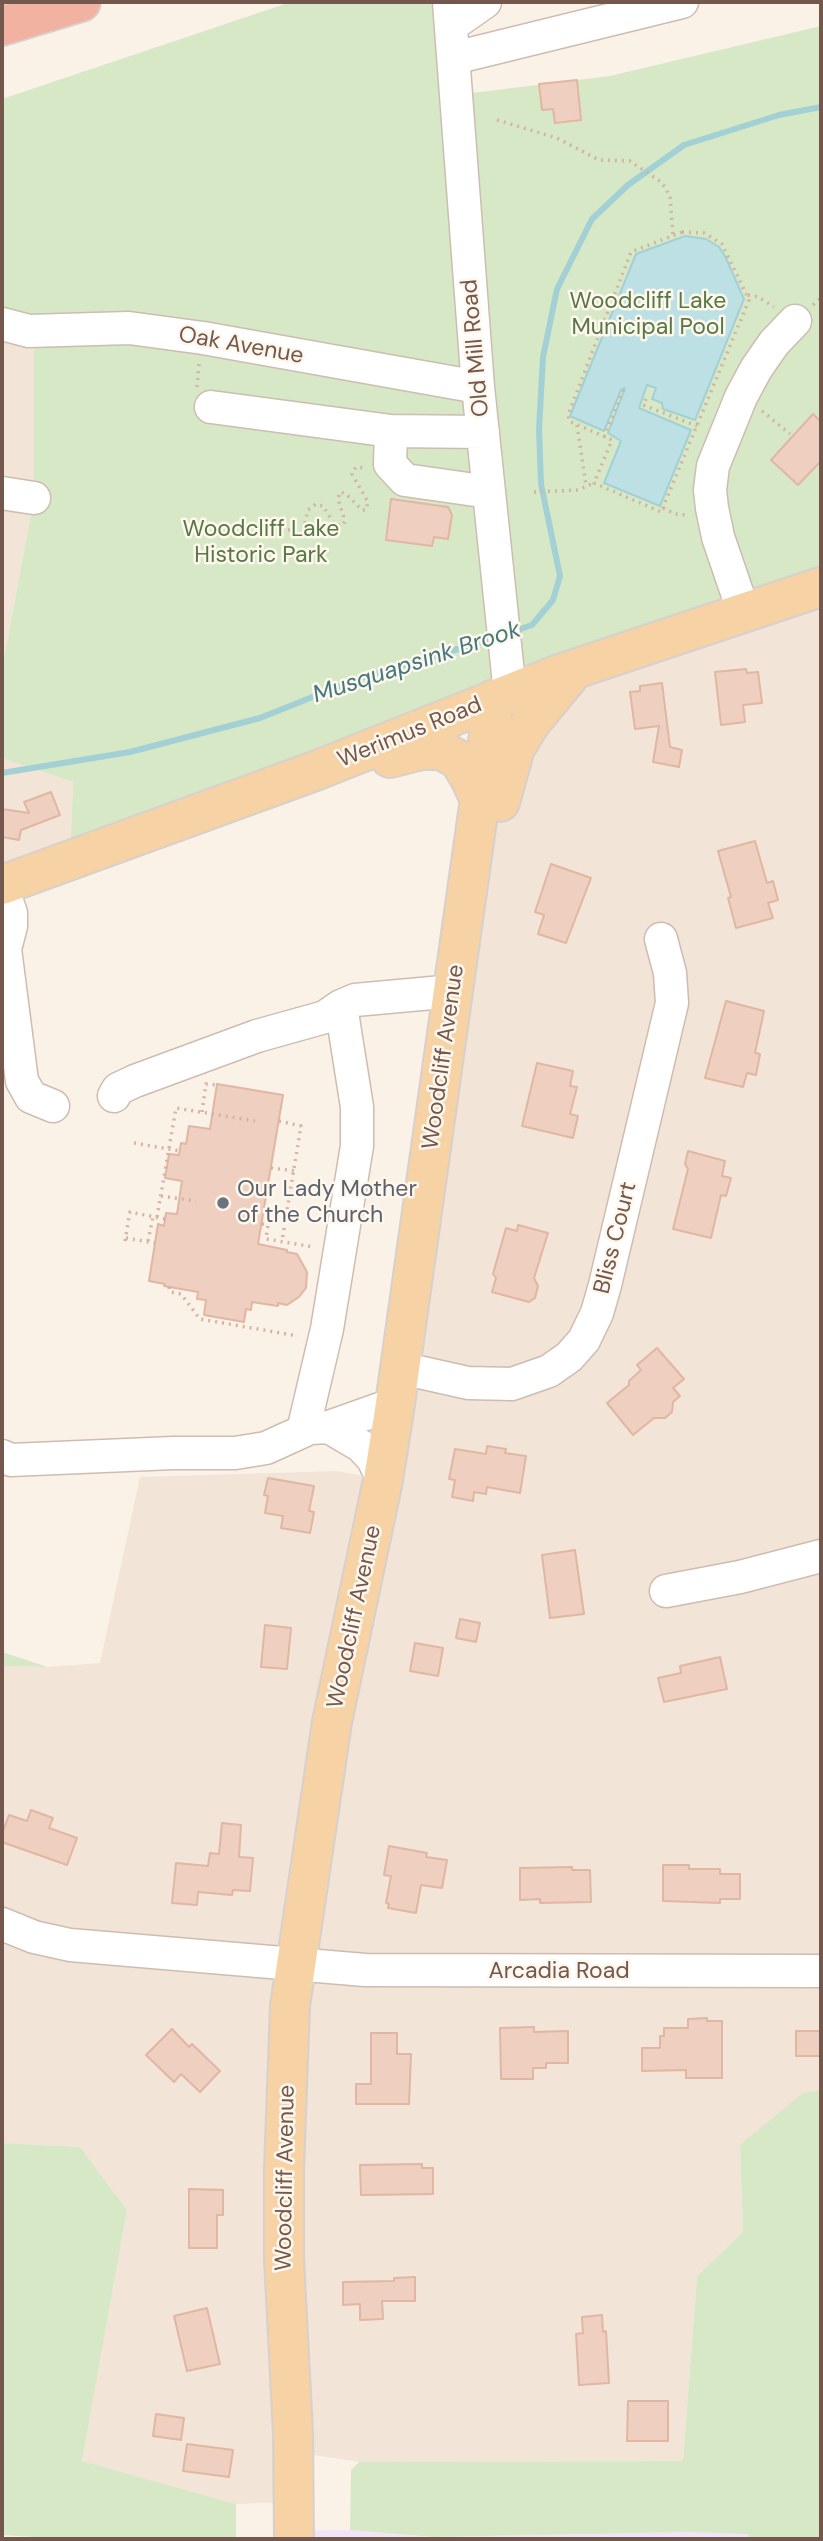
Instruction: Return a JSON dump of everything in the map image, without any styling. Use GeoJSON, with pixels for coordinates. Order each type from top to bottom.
{"type":"FeatureCollection","features":[{"type":"Feature","properties":{"kind":"highway"},"geometry":{"type":"LineString","coordinates":[[2,26],[82,2]]}},
{"type":"Feature","properties":{"kind":"main road","name":"Werimus Road"},"geometry":{"type":"LineString","coordinates":[[2,887],[316,771],[502,696],[821,587]]}},
{"type":"Feature","properties":{"kind":"main road"},"geometry":{"type":"LineString","coordinates":[[474,849],[488,831],[498,810],[516,748],[531,722],[574,670]]}},
{"type":"Feature","properties":{"kind":"main road","name":"Woodcliff Avenue"},"geometry":{"type":"LineString","coordinates":[[294,2539],[293,2433],[284,2259],[284,2169],[290,2006],[332,1722],[383,1480],[399,1383],[480,800],[502,696]]}},
{"type":"Feature","properties":{"kind":"main road"},"geometry":{"type":"LineString","coordinates":[[316,771],[355,766],[422,750],[441,750],[458,760],[480,800]]}},
{"type":"Feature","properties":{"kind":"street"},"geometry":{"type":"LineString","coordinates":[[451,13],[485,2]]}},
{"type":"Feature","properties":{"kind":"street"},"geometry":{"type":"LineString","coordinates":[[454,58],[682,2]]}},
{"type":"Feature","properties":{"kind":"street","name":"Old Mill Road"},"geometry":{"type":"LineString","coordinates":[[451,13],[478,387],[504,634],[502,696]]}},
{"type":"Feature","properties":{"kind":"street"},"geometry":{"type":"LineString","coordinates":[[744,612],[712,508],[710,490],[713,466],[741,397],[756,369],[774,343],[795,321]]}},
{"type":"Feature","properties":{"kind":"street","name":"Oak Avenue"},"geometry":{"type":"LineString","coordinates":[[2,324],[29,331],[129,328],[203,338],[478,387]]}},
{"type":"Feature","properties":{"kind":"street"},"geometry":{"type":"LineString","coordinates":[[211,407],[391,431],[483,432]]}},
{"type":"Feature","properties":{"kind":"street"},"geometry":{"type":"LineString","coordinates":[[391,431],[390,464],[405,480],[489,492]]}},
{"type":"Feature","properties":{"kind":"street"},"geometry":{"type":"LineString","coordinates":[[2,494],[34,498]]}},
{"type":"Feature","properties":{"kind":"street"},"geometry":{"type":"LineString","coordinates":[[2,887],[12,926],[5,949],[22,1081],[31,1097],[53,1106]]}},
{"type":"Feature","properties":{"kind":"street","name":"Bliss Court"},"geometry":{"type":"LineString","coordinates":[[399,1383],[512,1384],[549,1371],[569,1357],[584,1340],[597,1313],[605,1285],[671,1003],[670,973],[661,939]]}},
{"type":"Feature","properties":{"kind":"street"},"geometry":{"type":"LineString","coordinates":[[114,1096],[118,1089],[135,1081],[257,1036],[325,1017],[341,1006],[365,998],[453,991]]}},
{"type":"Feature","properties":{"kind":"street"},"geometry":{"type":"LineString","coordinates":[[316,1429],[324,1340],[357,1146],[357,1107],[341,1006]]}},
{"type":"Feature","properties":{"kind":"street"},"geometry":{"type":"LineString","coordinates":[[2,1457],[11,1460],[235,1453],[266,1448],[388,1406],[399,1383]]}},
{"type":"Feature","properties":{"kind":"street"},"geometry":{"type":"LineString","coordinates":[[316,1429],[361,1446],[373,1460],[383,1480]]}},
{"type":"Feature","properties":{"kind":"street"},"geometry":{"type":"LineString","coordinates":[[666,1591],[740,1577],[821,1556]]}},
{"type":"Feature","properties":{"kind":"street","name":"Arcadia Road"},"geometry":{"type":"LineString","coordinates":[[2,1924],[34,1937],[70,1945],[365,1970],[821,1971]]}},
{"type":"Feature","properties":{"kind":"path"},"geometry":{"type":"LineString","coordinates":[[497,120],[557,138],[599,160],[630,161],[656,179],[669,194],[673,235]]}},
{"type":"Feature","properties":{"kind":"path"},"geometry":{"type":"LineString","coordinates":[[534,492],[578,489],[594,483],[661,512],[749,298],[726,250],[719,241],[709,235],[695,232],[673,235],[631,252],[568,415],[569,421],[612,440],[594,483]]}},
{"type":"Feature","properties":{"kind":"path"},"geometry":{"type":"LineString","coordinates":[[203,338],[196,386],[208,397],[211,407]]}},
{"type":"Feature","properties":{"kind":"path"},"geometry":{"type":"LineString","coordinates":[[604,437],[624,389]]}},
{"type":"Feature","properties":{"kind":"path"},"geometry":{"type":"LineString","coordinates":[[646,399],[643,405],[697,426]]}},
{"type":"Feature","properties":{"kind":"path"},"geometry":{"type":"LineString","coordinates":[[578,425],[586,486]]}},
{"type":"Feature","properties":{"kind":"path"},"geometry":{"type":"LineString","coordinates":[[281,531],[304,528],[309,510],[316,504],[323,506],[335,525],[343,525],[345,520],[338,499],[340,492],[366,510],[368,502],[352,474],[358,467],[368,470]]}},
{"type":"Feature","properties":{"kind":"path"},"geometry":{"type":"LineString","coordinates":[[202,1112],[206,1084],[217,1085]]}},
{"type":"Feature","properties":{"kind":"path"},"geometry":{"type":"LineString","coordinates":[[148,1241],[161,1195],[176,1108],[255,1121]]}},
{"type":"Feature","properties":{"kind":"path"},"geometry":{"type":"LineString","coordinates":[[279,1121],[302,1126],[282,1241]]}},
{"type":"Feature","properties":{"kind":"path"},"geometry":{"type":"LineString","coordinates":[[134,1143],[180,1151]]}},
{"type":"Feature","properties":{"kind":"path"},"geometry":{"type":"LineString","coordinates":[[271,1168],[295,1171]]}},
{"type":"Feature","properties":{"kind":"path"},"geometry":{"type":"LineString","coordinates":[[161,1195],[196,1202]]}},
{"type":"Feature","properties":{"kind":"path"},"geometry":{"type":"LineString","coordinates":[[155,1243],[125,1240],[130,1212],[165,1219]]}},
{"type":"Feature","properties":{"kind":"path"},"geometry":{"type":"LineString","coordinates":[[262,1224],[268,1225],[266,1239],[323,1248]]}},
{"type":"Feature","properties":{"kind":"path"},"geometry":{"type":"LineString","coordinates":[[169,1287],[170,1292],[181,1294],[200,1319],[324,1340]]}},
{"type":"Feature","properties":{"kind":"shaded area"},"geometry":{"type":"Polygon","coordinates":[[[2,333],[34,339],[34,498],[2,669],[2,333]]]}},
{"type":"Feature","properties":{"kind":"shaded area"},"geometry":{"type":"Polygon","coordinates":[[[821,587],[821,2091],[740,2145],[743,2232],[697,2276],[683,2461],[359,2462],[294,2452],[294,2502],[236,2504],[82,2461],[127,2210],[80,2147],[2,2143],[2,1666],[48,1667],[100,1663],[140,1477],[336,1471],[383,1479],[494,699],[821,587]]]}},
{"type":"Feature","properties":{"kind":"shaded area"},"geometry":{"type":"Polygon","coordinates":[[[2,758],[73,782],[70,860],[2,885],[2,758]]]}},
{"type":"Feature","properties":{"kind":"shaded area"},"geometry":{"type":"Polygon","coordinates":[[[350,2530],[433,2537],[688,2532],[764,2534],[764,2539],[294,2539],[294,2531],[350,2530]]]}},
{"type":"Feature","properties":{"kind":"green space","name":"Woodcliff Lake Historic Park"},"geometry":{"type":"Polygon","coordinates":[[[291,2],[459,2],[464,94],[610,76],[821,26],[821,587],[70,860],[73,782],[2,758],[2,669],[34,498],[34,339],[2,333],[2,99],[291,2]]]}},
{"type":"Feature","properties":{"kind":"green space"},"geometry":{"type":"Polygon","coordinates":[[[2,1652],[48,1667],[2,1666],[2,1652]]]}},
{"type":"Feature","properties":{"kind":"green space"},"geometry":{"type":"Polygon","coordinates":[[[821,2090],[821,2539],[749,2539],[748,2534],[688,2532],[433,2537],[350,2530],[351,2470],[359,2462],[683,2461],[697,2276],[743,2232],[740,2145],[803,2093],[821,2090]]]}},
{"type":"Feature","properties":{"kind":"green space"},"geometry":{"type":"Polygon","coordinates":[[[2,2143],[80,2147],[127,2210],[82,2461],[236,2504],[236,2539],[65,2539],[2,2535],[2,2143]]]}},
{"type":"Feature","properties":{"kind":"water"},"geometry":{"type":"Polygon","coordinates":[[[685,236],[706,239],[719,247],[744,299],[695,420],[663,409],[662,403],[652,399],[656,388],[647,385],[639,408],[691,430],[660,506],[604,483],[621,441],[608,433],[625,388],[621,390],[604,431],[570,416],[636,254],[685,236]]]}},
{"type":"Feature","properties":{"kind":"building"},"geometry":{"type":"Polygon","coordinates":[[[577,80],[581,120],[555,123],[553,109],[542,110],[539,84],[577,80]]]}},
{"type":"Feature","properties":{"kind":"building"},"geometry":{"type":"Polygon","coordinates":[[[813,414],[821,422],[821,461],[798,485],[771,460],[813,414]]]}},
{"type":"Feature","properties":{"kind":"building"},"geometry":{"type":"Polygon","coordinates":[[[391,499],[448,507],[452,515],[448,539],[434,537],[432,546],[386,540],[391,499]]]}},
{"type":"Feature","properties":{"kind":"building"},"geometry":{"type":"Polygon","coordinates":[[[746,669],[747,673],[758,672],[762,703],[743,705],[745,722],[721,725],[715,672],[746,669]]]}},
{"type":"Feature","properties":{"kind":"building"},"geometry":{"type":"Polygon","coordinates":[[[662,683],[670,747],[682,750],[679,767],[653,762],[659,726],[635,729],[630,692],[640,691],[640,686],[662,683]]]}},
{"type":"Feature","properties":{"kind":"building"},"geometry":{"type":"Polygon","coordinates":[[[51,792],[60,815],[21,830],[19,840],[2,837],[2,809],[29,813],[24,802],[51,792]]]}},
{"type":"Feature","properties":{"kind":"building"},"geometry":{"type":"Polygon","coordinates":[[[755,841],[767,883],[773,881],[778,900],[768,903],[773,918],[736,928],[728,898],[731,897],[718,851],[755,841]]]}},
{"type":"Feature","properties":{"kind":"building"},"geometry":{"type":"Polygon","coordinates":[[[551,864],[591,878],[566,943],[538,934],[544,915],[535,912],[551,864]]]}},
{"type":"Feature","properties":{"kind":"building"},"geometry":{"type":"Polygon","coordinates":[[[726,1001],[764,1011],[755,1053],[760,1054],[756,1075],[747,1073],[743,1087],[705,1078],[726,1001]]]}},
{"type":"Feature","properties":{"kind":"building"},"geometry":{"type":"Polygon","coordinates":[[[537,1063],[573,1071],[570,1086],[577,1087],[570,1114],[578,1116],[573,1138],[522,1126],[537,1063]]]}},
{"type":"Feature","properties":{"kind":"building"},"geometry":{"type":"Polygon","coordinates":[[[217,1084],[283,1095],[258,1244],[297,1254],[307,1272],[306,1288],[299,1297],[287,1305],[278,1303],[278,1306],[252,1302],[251,1310],[246,1309],[244,1322],[204,1315],[206,1300],[197,1299],[198,1292],[149,1281],[158,1224],[164,1226],[166,1213],[177,1214],[182,1181],[165,1178],[169,1154],[179,1155],[181,1143],[186,1144],[189,1126],[210,1129],[217,1084]]]}},
{"type":"Feature","properties":{"kind":"building"},"geometry":{"type":"Polygon","coordinates":[[[688,1151],[725,1161],[722,1176],[731,1178],[726,1196],[721,1195],[711,1238],[673,1229],[688,1169],[685,1164],[688,1151]]]}},
{"type":"Feature","properties":{"kind":"building"},"geometry":{"type":"Polygon","coordinates":[[[518,1225],[548,1233],[534,1278],[538,1286],[535,1298],[529,1302],[492,1292],[496,1278],[493,1274],[506,1228],[517,1231],[518,1225]]]}},
{"type":"Feature","properties":{"kind":"building"},"geometry":{"type":"Polygon","coordinates":[[[657,1348],[684,1379],[673,1388],[680,1396],[673,1402],[672,1412],[665,1418],[654,1418],[633,1435],[607,1403],[629,1385],[629,1381],[641,1370],[637,1365],[657,1348]]]}},
{"type":"Feature","properties":{"kind":"building"},"geometry":{"type":"Polygon","coordinates":[[[487,1446],[506,1449],[505,1453],[526,1456],[520,1493],[487,1487],[486,1494],[474,1492],[473,1501],[452,1497],[455,1480],[449,1479],[455,1449],[486,1454],[487,1446]]]}},
{"type":"Feature","properties":{"kind":"building"},"geometry":{"type":"Polygon","coordinates":[[[268,1478],[314,1486],[309,1511],[314,1512],[310,1533],[281,1528],[283,1516],[265,1513],[268,1496],[264,1495],[268,1478]]]}},
{"type":"Feature","properties":{"kind":"building"},"geometry":{"type":"Polygon","coordinates":[[[575,1550],[584,1614],[550,1618],[542,1555],[575,1550]]]}},
{"type":"Feature","properties":{"kind":"building"},"geometry":{"type":"Polygon","coordinates":[[[460,1619],[480,1623],[476,1642],[456,1638],[460,1619]]]}},
{"type":"Feature","properties":{"kind":"building"},"geometry":{"type":"Polygon","coordinates":[[[265,1625],[291,1628],[287,1669],[261,1667],[265,1625]]]}},
{"type":"Feature","properties":{"kind":"building"},"geometry":{"type":"Polygon","coordinates":[[[415,1643],[443,1648],[438,1676],[410,1671],[415,1643]]]}},
{"type":"Feature","properties":{"kind":"building"},"geometry":{"type":"Polygon","coordinates":[[[720,1657],[727,1689],[664,1702],[658,1678],[681,1673],[680,1666],[720,1657]]]}},
{"type":"Feature","properties":{"kind":"building"},"geometry":{"type":"Polygon","coordinates":[[[31,1810],[53,1818],[49,1828],[77,1838],[67,1865],[2,1842],[9,1815],[27,1821],[31,1810]]]}},
{"type":"Feature","properties":{"kind":"building"},"geometry":{"type":"Polygon","coordinates":[[[222,1823],[241,1825],[239,1857],[253,1858],[250,1891],[233,1890],[232,1895],[198,1892],[197,1905],[172,1903],[176,1863],[208,1866],[210,1853],[219,1854],[222,1823]]]}},
{"type":"Feature","properties":{"kind":"building"},"geometry":{"type":"Polygon","coordinates":[[[389,1846],[427,1853],[426,1857],[447,1860],[442,1888],[421,1885],[416,1913],[388,1908],[389,1904],[386,1903],[391,1876],[384,1875],[389,1846]]]}},
{"type":"Feature","properties":{"kind":"building"},"geometry":{"type":"Polygon","coordinates":[[[663,1865],[689,1865],[689,1869],[720,1869],[720,1874],[740,1874],[740,1899],[720,1899],[720,1903],[663,1901],[663,1865]]]}},
{"type":"Feature","properties":{"kind":"building"},"geometry":{"type":"Polygon","coordinates":[[[572,1867],[572,1870],[590,1870],[591,1902],[540,1903],[540,1899],[520,1900],[520,1868],[572,1867]]]}},
{"type":"Feature","properties":{"kind":"building"},"geometry":{"type":"Polygon","coordinates":[[[707,2018],[707,2021],[722,2021],[722,2078],[686,2078],[686,2070],[642,2071],[642,2048],[660,2048],[660,2036],[664,2036],[664,2028],[688,2028],[688,2019],[707,2018]]]}},
{"type":"Feature","properties":{"kind":"building"},"geometry":{"type":"Polygon","coordinates":[[[534,2027],[534,2032],[568,2031],[568,2063],[546,2063],[546,2068],[533,2068],[533,2079],[501,2079],[500,2028],[534,2027]]]}},
{"type":"Feature","properties":{"kind":"building"},"geometry":{"type":"Polygon","coordinates":[[[172,2029],[189,2047],[192,2044],[220,2071],[200,2092],[181,2074],[174,2082],[146,2055],[172,2029]]]}},
{"type":"Feature","properties":{"kind":"building"},"geometry":{"type":"Polygon","coordinates":[[[796,2031],[821,2031],[821,2056],[796,2056],[796,2031]]]}},
{"type":"Feature","properties":{"kind":"building"},"geometry":{"type":"Polygon","coordinates":[[[371,2033],[397,2033],[397,2054],[411,2054],[409,2104],[356,2104],[356,2084],[371,2084],[371,2033]]]}},
{"type":"Feature","properties":{"kind":"building"},"geometry":{"type":"Polygon","coordinates":[[[422,2164],[422,2168],[433,2168],[433,2194],[361,2195],[360,2165],[422,2164]]]}},
{"type":"Feature","properties":{"kind":"building"},"geometry":{"type":"Polygon","coordinates":[[[189,2189],[223,2190],[223,2215],[217,2215],[217,2248],[189,2248],[189,2189]]]}},
{"type":"Feature","properties":{"kind":"building"},"geometry":{"type":"Polygon","coordinates":[[[415,2277],[415,2301],[382,2301],[383,2319],[360,2320],[360,2304],[343,2305],[343,2282],[394,2281],[394,2278],[415,2277]]]}},
{"type":"Feature","properties":{"kind":"building"},"geometry":{"type":"Polygon","coordinates":[[[207,2308],[220,2364],[187,2371],[174,2316],[207,2308]]]}},
{"type":"Feature","properties":{"kind":"building"},"geometry":{"type":"Polygon","coordinates":[[[602,2315],[603,2332],[606,2331],[609,2383],[579,2385],[576,2334],[583,2333],[582,2317],[602,2315]]]}},
{"type":"Feature","properties":{"kind":"building"},"geometry":{"type":"Polygon","coordinates":[[[628,2401],[668,2401],[668,2441],[627,2441],[628,2401]]]}},
{"type":"Feature","properties":{"kind":"building"},"geometry":{"type":"Polygon","coordinates":[[[156,2414],[184,2418],[181,2440],[153,2436],[156,2414]]]}},
{"type":"Feature","properties":{"kind":"building"},"geometry":{"type":"Polygon","coordinates":[[[187,2444],[233,2450],[229,2477],[183,2471],[187,2444]]]}},
{"type":"Feature","properties":{"kind":"waterway","name":"Musquapsink Brook"},"geometry":{"type":"LineString","coordinates":[[512,632],[532,625],[553,600],[560,576],[541,484],[539,429],[543,357],[557,289],[592,219],[628,185],[684,145],[779,115],[821,107]]}},
{"type":"Feature","properties":{"kind":"waterway","name":"Musquapsink Brook"},"geometry":{"type":"LineString","coordinates":[[2,773],[130,752],[260,718],[360,678],[495,638]]}},
{"type":"Feature","properties":{"kind":"place","name":"Our Lady Mother of the Church"},"geometry":{"type":"Point","coordinates":[223,1203]}},
{"type":"Feature","properties":{"kind":"park label","name":"Woodcliff Lake Municipal Pool"},"geometry":{"type":"Point","coordinates":[648,315]}}]}
